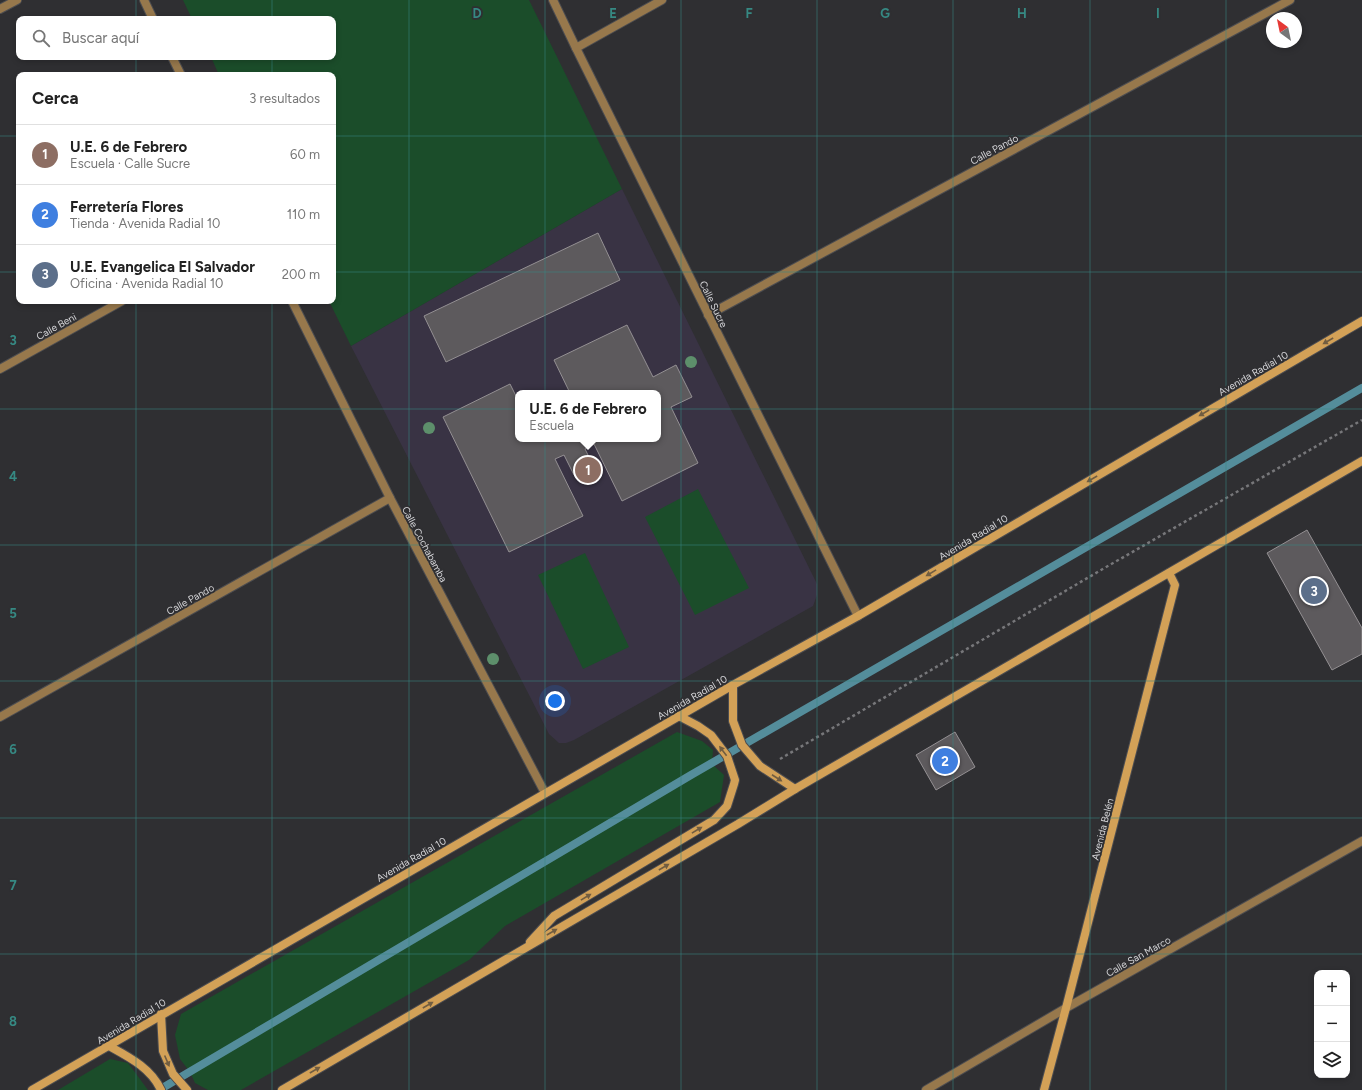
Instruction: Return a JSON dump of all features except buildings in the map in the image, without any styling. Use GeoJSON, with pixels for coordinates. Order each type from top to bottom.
{"type":"FeatureCollection","features":[{"type":"Feature","properties":{"kind":"main road","name":"Avenida Radial 10"},"geometry":{"type":"LineString","coordinates":[[32,1090],[161,1014],[733,685],[858,616],[1362,321]]}},
{"type":"Feature","properties":{"kind":"main road"},"geometry":{"type":"LineString","coordinates":[[282,1090],[738,824],[795,789],[1362,461]]}},
{"type":"Feature","properties":{"kind":"main road","name":"Avenida Belén"},"geometry":{"type":"LineString","coordinates":[[1044,1090],[1175,585],[1169,573]]}},
{"type":"Feature","properties":{"kind":"main road"},"geometry":{"type":"LineString","coordinates":[[733,685],[733,721],[742,745],[762,767],[795,789]]}},
{"type":"Feature","properties":{"kind":"main road"},"geometry":{"type":"LineString","coordinates":[[525,948],[554,916],[714,820],[727,806],[734,784],[727,756],[711,735],[679,716]]}},
{"type":"Feature","properties":{"kind":"main road"},"geometry":{"type":"LineString","coordinates":[[161,1014],[163,1051],[173,1074],[187,1090]]}},
{"type":"Feature","properties":{"kind":"main road"},"geometry":{"type":"LineString","coordinates":[[109,1046],[141,1064],[158,1083],[161,1090]]}},
{"type":"Feature","properties":{"kind":"street"},"geometry":{"type":"LineString","coordinates":[[0,9],[17,0]]}},
{"type":"Feature","properties":{"kind":"street"},"geometry":{"type":"LineString","coordinates":[[144,0],[152,16]]}},
{"type":"Feature","properties":{"kind":"street","name":"Calle Sucre"},"geometry":{"type":"LineString","coordinates":[[553,0],[858,616]]}},
{"type":"Feature","properties":{"kind":"street"},"geometry":{"type":"LineString","coordinates":[[576,48],[662,0]]}},
{"type":"Feature","properties":{"kind":"street","name":"Calle Pando"},"geometry":{"type":"LineString","coordinates":[[708,315],[1290,0]]}},
{"type":"Feature","properties":{"kind":"street"},"geometry":{"type":"LineString","coordinates":[[173,60],[179,72]]}},
{"type":"Feature","properties":{"kind":"street","name":"Calle Beni"},"geometry":{"type":"LineString","coordinates":[[0,369],[117,304]]}},
{"type":"Feature","properties":{"kind":"street","name":"Calle Cochabamba"},"geometry":{"type":"LineString","coordinates":[[293,304],[390,498],[545,793]]}},
{"type":"Feature","properties":{"kind":"street","name":"Calle Pando"},"geometry":{"type":"LineString","coordinates":[[0,717],[390,498]]}},
{"type":"Feature","properties":{"kind":"street","name":"Calle San Marco"},"geometry":{"type":"LineString","coordinates":[[926,1090],[1066,1008],[1362,841]]}},
{"type":"Feature","properties":{"kind":"path"},"geometry":{"type":"LineString","coordinates":[[762,767],[1362,420]]}},
{"type":"Feature","properties":{"kind":"shaded area"},"geometry":{"type":"Polygon","coordinates":[[[622,189],[817,584],[817,595],[813,606],[574,740],[566,743],[559,743],[549,734],[351,346],[622,189]]]}},
{"type":"Feature","properties":{"kind":"green space"},"geometry":{"type":"Polygon","coordinates":[[[183,0],[529,0],[622,189],[351,346],[330,304],[336,304],[336,72],[218,72],[212,60],[336,60],[336,16],[191,16],[183,0]]]}},
{"type":"Feature","properties":{"kind":"green space"},"geometry":{"type":"Polygon","coordinates":[[[698,489],[749,588],[695,615],[645,517],[698,489]]]}},
{"type":"Feature","properties":{"kind":"green space"},"geometry":{"type":"Polygon","coordinates":[[[585,553],[629,647],[583,669],[538,575],[585,553]]]}},
{"type":"Feature","properties":{"kind":"green space"},"geometry":{"type":"Polygon","coordinates":[[[677,732],[702,741],[713,750],[712,764],[724,775],[720,802],[505,926],[469,960],[241,1090],[208,1090],[195,1083],[190,1072],[180,1059],[175,1035],[181,1014],[677,732]]]}},
{"type":"Feature","properties":{"kind":"green space"},"geometry":{"type":"Polygon","coordinates":[[[110,1059],[128,1063],[148,1090],[58,1090],[110,1059]]]}},
{"type":"Feature","properties":{"kind":"waterway"},"geometry":{"type":"LineString","coordinates":[[159,1090],[691,775],[1362,388]]}},
{"type":"Feature","properties":{"kind":"place","name":"U.E. 6 de Febrero"},"geometry":{"type":"Point","coordinates":[588,470]}},
{"type":"Feature","properties":{"kind":"place","name":"U.E. Evangelica El Salvador"},"geometry":{"type":"Point","coordinates":[1314,591]}},
{"type":"Feature","properties":{"kind":"place","name":"Ferretería Flores"},"geometry":{"type":"Point","coordinates":[945,761]}}]}
